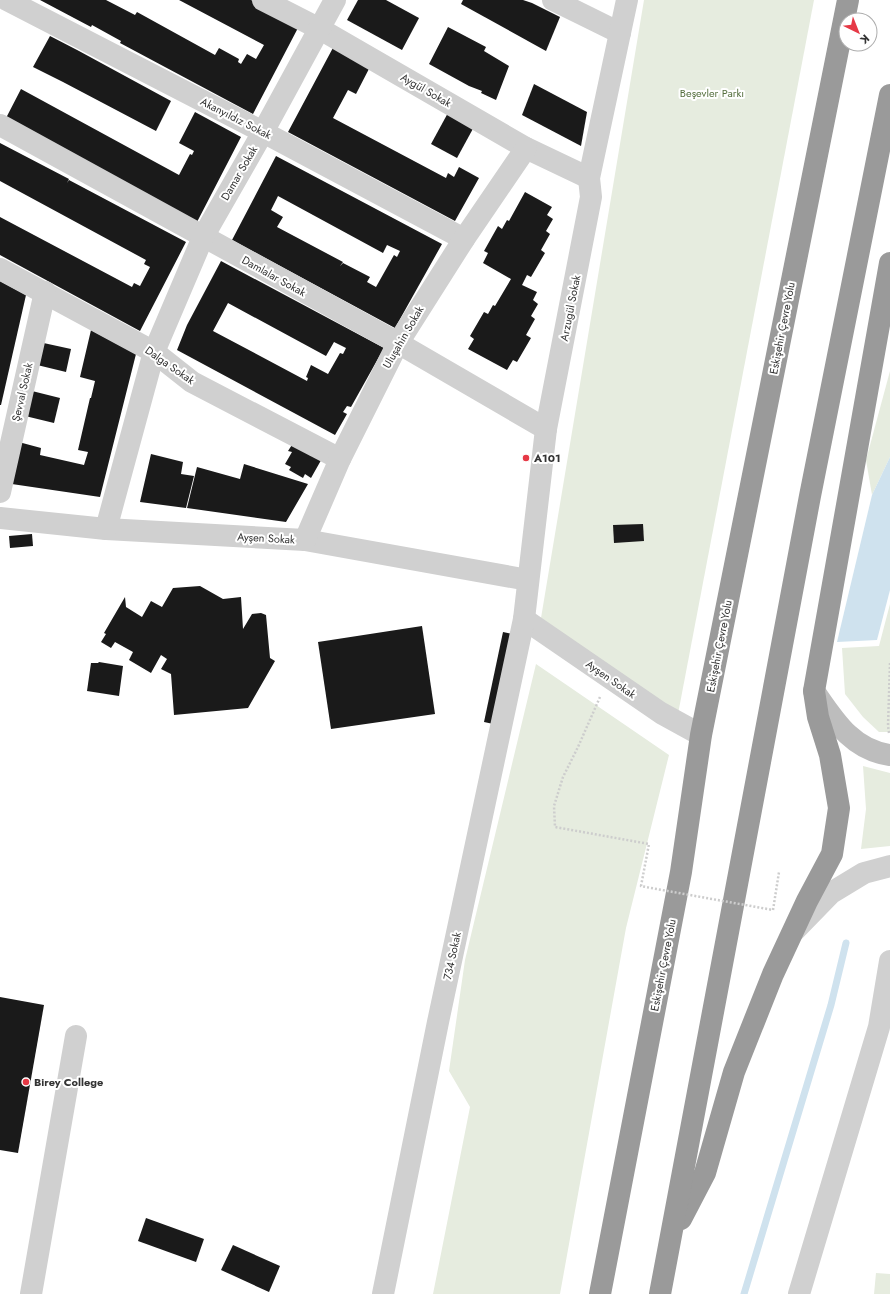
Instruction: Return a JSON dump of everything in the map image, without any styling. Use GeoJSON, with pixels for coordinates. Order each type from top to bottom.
{"type":"FeatureCollection","features":[{"type":"Feature","properties":{"kind":"highway","name":"Eskişehir Çevre Yolu"},"geometry":{"type":"LineString","coordinates":[[600,1294],[681,872],[701,735],[848,0]]}},
{"type":"Feature","properties":{"kind":"highway"},"geometry":{"type":"LineString","coordinates":[[660,1294],[806,519],[890,95]]}},
{"type":"Feature","properties":{"kind":"highway"},"geometry":{"type":"LineString","coordinates":[[671,1237],[705,1174],[734,1072],[773,974],[807,901],[832,854],[839,808],[830,755],[818,717],[814,691],[890,263]]}},
{"type":"Feature","properties":{"kind":"street"},"geometry":{"type":"LineString","coordinates":[[0,12],[6,0]]}},
{"type":"Feature","properties":{"kind":"street","name":"Akanyıldız Sokak"},"geometry":{"type":"LineString","coordinates":[[6,0],[263,132],[464,239]]}},
{"type":"Feature","properties":{"kind":"street","name":"Aygül Sokak"},"geometry":{"type":"LineString","coordinates":[[263,0],[320,29],[526,148],[589,178]]}},
{"type":"Feature","properties":{"kind":"street","name":"Damar Sokak"},"geometry":{"type":"LineString","coordinates":[[106,529],[154,352],[203,237],[263,132],[335,0]]}},
{"type":"Feature","properties":{"kind":"street"},"geometry":{"type":"LineString","coordinates":[[553,0],[620,32]]}},
{"type":"Feature","properties":{"kind":"street","name":"Arzugül Sokak"},"geometry":{"type":"LineString","coordinates":[[524,619],[546,430],[591,197],[589,178],[627,0]]}},
{"type":"Feature","properties":{"kind":"street","name":"Damlalar Sokak"},"geometry":{"type":"LineString","coordinates":[[0,125],[398,343],[546,430]]}},
{"type":"Feature","properties":{"kind":"street","name":"Uluşahin Sokak"},"geometry":{"type":"LineString","coordinates":[[304,540],[340,459],[398,343],[464,239],[526,148]]}},
{"type":"Feature","properties":{"kind":"street","name":"Dalga Sokak"},"geometry":{"type":"LineString","coordinates":[[0,268],[154,352],[192,382],[340,459]]}},
{"type":"Feature","properties":{"kind":"street","name":"Şevval Sokak"},"geometry":{"type":"LineString","coordinates":[[0,492],[45,292]]}},
{"type":"Feature","properties":{"kind":"street","name":"Ayşen Sokak"},"geometry":{"type":"LineString","coordinates":[[0,518],[106,529],[304,540],[528,580]]}},
{"type":"Feature","properties":{"kind":"street","name":"Ayşen Sokak"},"geometry":{"type":"LineString","coordinates":[[524,619],[661,712],[701,735]]}},
{"type":"Feature","properties":{"kind":"street","name":"734 Sokak"},"geometry":{"type":"LineString","coordinates":[[382,1294],[524,619]]}},
{"type":"Feature","properties":{"kind":"street"},"geometry":{"type":"LineString","coordinates":[[814,691],[838,725],[856,742],[877,753],[890,755]]}},
{"type":"Feature","properties":{"kind":"street"},"geometry":{"type":"LineString","coordinates":[[792,932],[831,893],[864,873],[890,866]]}},
{"type":"Feature","properties":{"kind":"street"},"geometry":{"type":"LineString","coordinates":[[799,1294],[879,1027],[890,961]]}},
{"type":"Feature","properties":{"kind":"street"},"geometry":{"type":"LineString","coordinates":[[31,1294],[76,1036]]}},
{"type":"Feature","properties":{"kind":"path"},"geometry":{"type":"LineString","coordinates":[[890,663],[888,726],[890,740]]}},
{"type":"Feature","properties":{"kind":"path"},"geometry":{"type":"LineString","coordinates":[[608,676],[578,748],[563,777],[554,806],[555,827],[649,844],[641,886],[773,910],[779,872]]}},
{"type":"Feature","properties":{"kind":"green space","name":"Beşevler Parkı"},"geometry":{"type":"Polygon","coordinates":[[[644,0],[814,0],[678,714],[541,618],[644,0]]]}},
{"type":"Feature","properties":{"kind":"green space"},"geometry":{"type":"Polygon","coordinates":[[[890,371],[890,457],[872,495],[866,460],[890,371]]]}},
{"type":"Feature","properties":{"kind":"green space"},"geometry":{"type":"Polygon","coordinates":[[[890,604],[890,732],[879,732],[863,717],[845,694],[842,648],[879,646],[890,604]]]}},
{"type":"Feature","properties":{"kind":"green space"},"geometry":{"type":"Polygon","coordinates":[[[536,664],[669,755],[626,928],[560,1294],[433,1294],[470,1107],[449,1071],[465,960],[536,664]]]}},
{"type":"Feature","properties":{"kind":"green space"},"geometry":{"type":"Polygon","coordinates":[[[863,766],[890,773],[890,846],[861,849],[866,809],[863,766]]]}},
{"type":"Feature","properties":{"kind":"green space"},"geometry":{"type":"Polygon","coordinates":[[[876,1273],[890,1274],[890,1294],[874,1294],[876,1273]]]}},
{"type":"Feature","properties":{"kind":"water"},"geometry":{"type":"Polygon","coordinates":[[[890,457],[890,590],[877,640],[837,642],[872,495],[890,457]]]}},
{"type":"Feature","properties":{"kind":"building"},"geometry":{"type":"Polygon","coordinates":[[[40,0],[106,0],[135,15],[137,12],[215,55],[219,48],[239,59],[238,62],[241,64],[247,54],[256,59],[264,45],[179,0],[251,0],[299,26],[253,114],[120,43],[121,41],[92,25],[91,27],[40,0]]]}},
{"type":"Feature","properties":{"kind":"building"},"geometry":{"type":"Polygon","coordinates":[[[358,0],[386,0],[419,18],[402,50],[347,20],[358,0]]]}},
{"type":"Feature","properties":{"kind":"building"},"geometry":{"type":"Polygon","coordinates":[[[463,0],[523,0],[560,17],[546,51],[461,4],[463,0]]]}},
{"type":"Feature","properties":{"kind":"building"},"geometry":{"type":"Polygon","coordinates":[[[448,27],[486,47],[484,51],[509,66],[496,100],[481,93],[482,91],[469,86],[429,64],[448,27]]]}},
{"type":"Feature","properties":{"kind":"building"},"geometry":{"type":"Polygon","coordinates":[[[50,36],[171,101],[156,131],[33,67],[50,36]]]}},
{"type":"Feature","properties":{"kind":"building"},"geometry":{"type":"Polygon","coordinates":[[[335,44],[372,63],[356,94],[348,90],[333,118],[446,178],[448,173],[454,177],[459,167],[479,178],[455,221],[288,132],[335,44]]]}},
{"type":"Feature","properties":{"kind":"building"},"geometry":{"type":"Polygon","coordinates":[[[534,84],[587,112],[581,146],[522,115],[534,84]]]}},
{"type":"Feature","properties":{"kind":"building"},"geometry":{"type":"Polygon","coordinates":[[[21,89],[179,175],[190,154],[192,155],[194,151],[179,143],[195,112],[241,137],[197,222],[5,120],[21,89]]]}},
{"type":"Feature","properties":{"kind":"building"},"geometry":{"type":"Polygon","coordinates":[[[449,111],[475,125],[457,158],[431,144],[449,111]]]}},
{"type":"Feature","properties":{"kind":"building"},"geometry":{"type":"Polygon","coordinates":[[[0,143],[69,179],[67,183],[69,180],[186,242],[140,331],[0,255],[0,217],[132,287],[134,283],[140,286],[150,267],[144,264],[146,260],[0,181],[0,143]]]}},
{"type":"Feature","properties":{"kind":"building"},"geometry":{"type":"Polygon","coordinates":[[[276,156],[442,244],[395,328],[232,240],[276,156]],[[278,196],[271,210],[283,217],[277,227],[343,262],[340,266],[343,263],[370,277],[367,282],[376,287],[394,255],[397,257],[400,251],[387,245],[383,253],[278,196]]]}},
{"type":"Feature","properties":{"kind":"building"},"geometry":{"type":"Polygon","coordinates":[[[525,192],[552,207],[547,215],[553,219],[546,231],[550,234],[541,250],[545,253],[531,277],[527,275],[522,285],[537,292],[533,300],[538,304],[531,316],[535,319],[526,335],[531,338],[517,362],[513,360],[507,370],[468,349],[474,339],[470,336],[484,312],[488,314],[493,305],[495,306],[511,279],[483,263],[488,253],[484,251],[498,226],[502,229],[507,220],[509,221],[525,192]]]}},
{"type":"Feature","properties":{"kind":"building"},"geometry":{"type":"Polygon","coordinates":[[[221,261],[384,348],[351,407],[347,406],[343,412],[347,414],[335,435],[177,350],[187,325],[221,261]],[[228,303],[213,331],[307,381],[308,378],[306,377],[311,365],[328,374],[340,353],[343,354],[346,348],[334,342],[326,356],[228,303]]]}},
{"type":"Feature","properties":{"kind":"building"},"geometry":{"type":"Polygon","coordinates":[[[0,281],[26,295],[1,405],[0,405],[0,281]]]}},
{"type":"Feature","properties":{"kind":"building"},"geometry":{"type":"Polygon","coordinates":[[[91,330],[136,354],[100,497],[5,483],[15,441],[41,448],[40,455],[84,465],[88,452],[78,450],[95,381],[80,377],[91,330]]]}},
{"type":"Feature","properties":{"kind":"building"},"geometry":{"type":"Polygon","coordinates":[[[39,342],[71,349],[66,372],[33,364],[39,342]]]}},
{"type":"Feature","properties":{"kind":"building"},"geometry":{"type":"Polygon","coordinates":[[[28,390],[60,398],[54,423],[21,415],[28,390]]]}},
{"type":"Feature","properties":{"kind":"building"},"geometry":{"type":"Polygon","coordinates":[[[295,440],[324,455],[311,478],[305,474],[303,478],[289,470],[291,467],[285,464],[292,452],[288,451],[295,440]]]}},
{"type":"Feature","properties":{"kind":"building"},"geometry":{"type":"Polygon","coordinates":[[[151,454],[183,462],[181,474],[194,476],[186,508],[140,502],[151,454]]]}},
{"type":"Feature","properties":{"kind":"building"},"geometry":{"type":"Polygon","coordinates":[[[244,464],[308,484],[286,522],[187,508],[197,467],[240,479],[244,464]]]}},
{"type":"Feature","properties":{"kind":"building"},"geometry":{"type":"Polygon","coordinates":[[[643,524],[644,541],[614,543],[613,525],[643,524]]]}},
{"type":"Feature","properties":{"kind":"building"},"geometry":{"type":"Polygon","coordinates":[[[32,534],[33,546],[10,548],[9,536],[32,534]]]}},
{"type":"Feature","properties":{"kind":"building"},"geometry":{"type":"Polygon","coordinates":[[[200,586],[223,599],[241,597],[243,629],[252,614],[261,613],[266,615],[270,658],[275,661],[248,708],[174,715],[171,674],[161,669],[167,659],[161,655],[151,673],[129,660],[133,652],[115,642],[111,648],[101,642],[106,634],[104,633],[125,597],[126,607],[142,617],[151,601],[162,607],[173,588],[200,586]]]}},
{"type":"Feature","properties":{"kind":"building"},"geometry":{"type":"Polygon","coordinates":[[[422,626],[435,714],[331,729],[318,642],[422,626]]]}},
{"type":"Feature","properties":{"kind":"building"},"geometry":{"type":"Polygon","coordinates":[[[503,632],[517,635],[498,725],[484,722],[503,632]]]}},
{"type":"Feature","properties":{"kind":"building"},"geometry":{"type":"Polygon","coordinates":[[[99,662],[123,666],[119,696],[87,691],[91,663],[99,662]]]}},
{"type":"Feature","properties":{"kind":"building"},"geometry":{"type":"Polygon","coordinates":[[[0,997],[44,1005],[18,1153],[0,1150],[0,997]]]}},
{"type":"Feature","properties":{"kind":"building"},"geometry":{"type":"Polygon","coordinates":[[[146,1218],[204,1239],[196,1262],[138,1241],[146,1218]]]}},
{"type":"Feature","properties":{"kind":"building"},"geometry":{"type":"Polygon","coordinates":[[[233,1245],[280,1266],[269,1292],[221,1270],[233,1245]]]}},
{"type":"Feature","properties":{"kind":"waterway"},"geometry":{"type":"LineString","coordinates":[[744,1294],[831,1005],[846,943]]}},
{"type":"Feature","properties":{"kind":"place","name":"A101"},"geometry":{"type":"Point","coordinates":[526,458]}},
{"type":"Feature","properties":{"kind":"place","name":"Birey College"},"geometry":{"type":"Point","coordinates":[26,1082]}}]}
